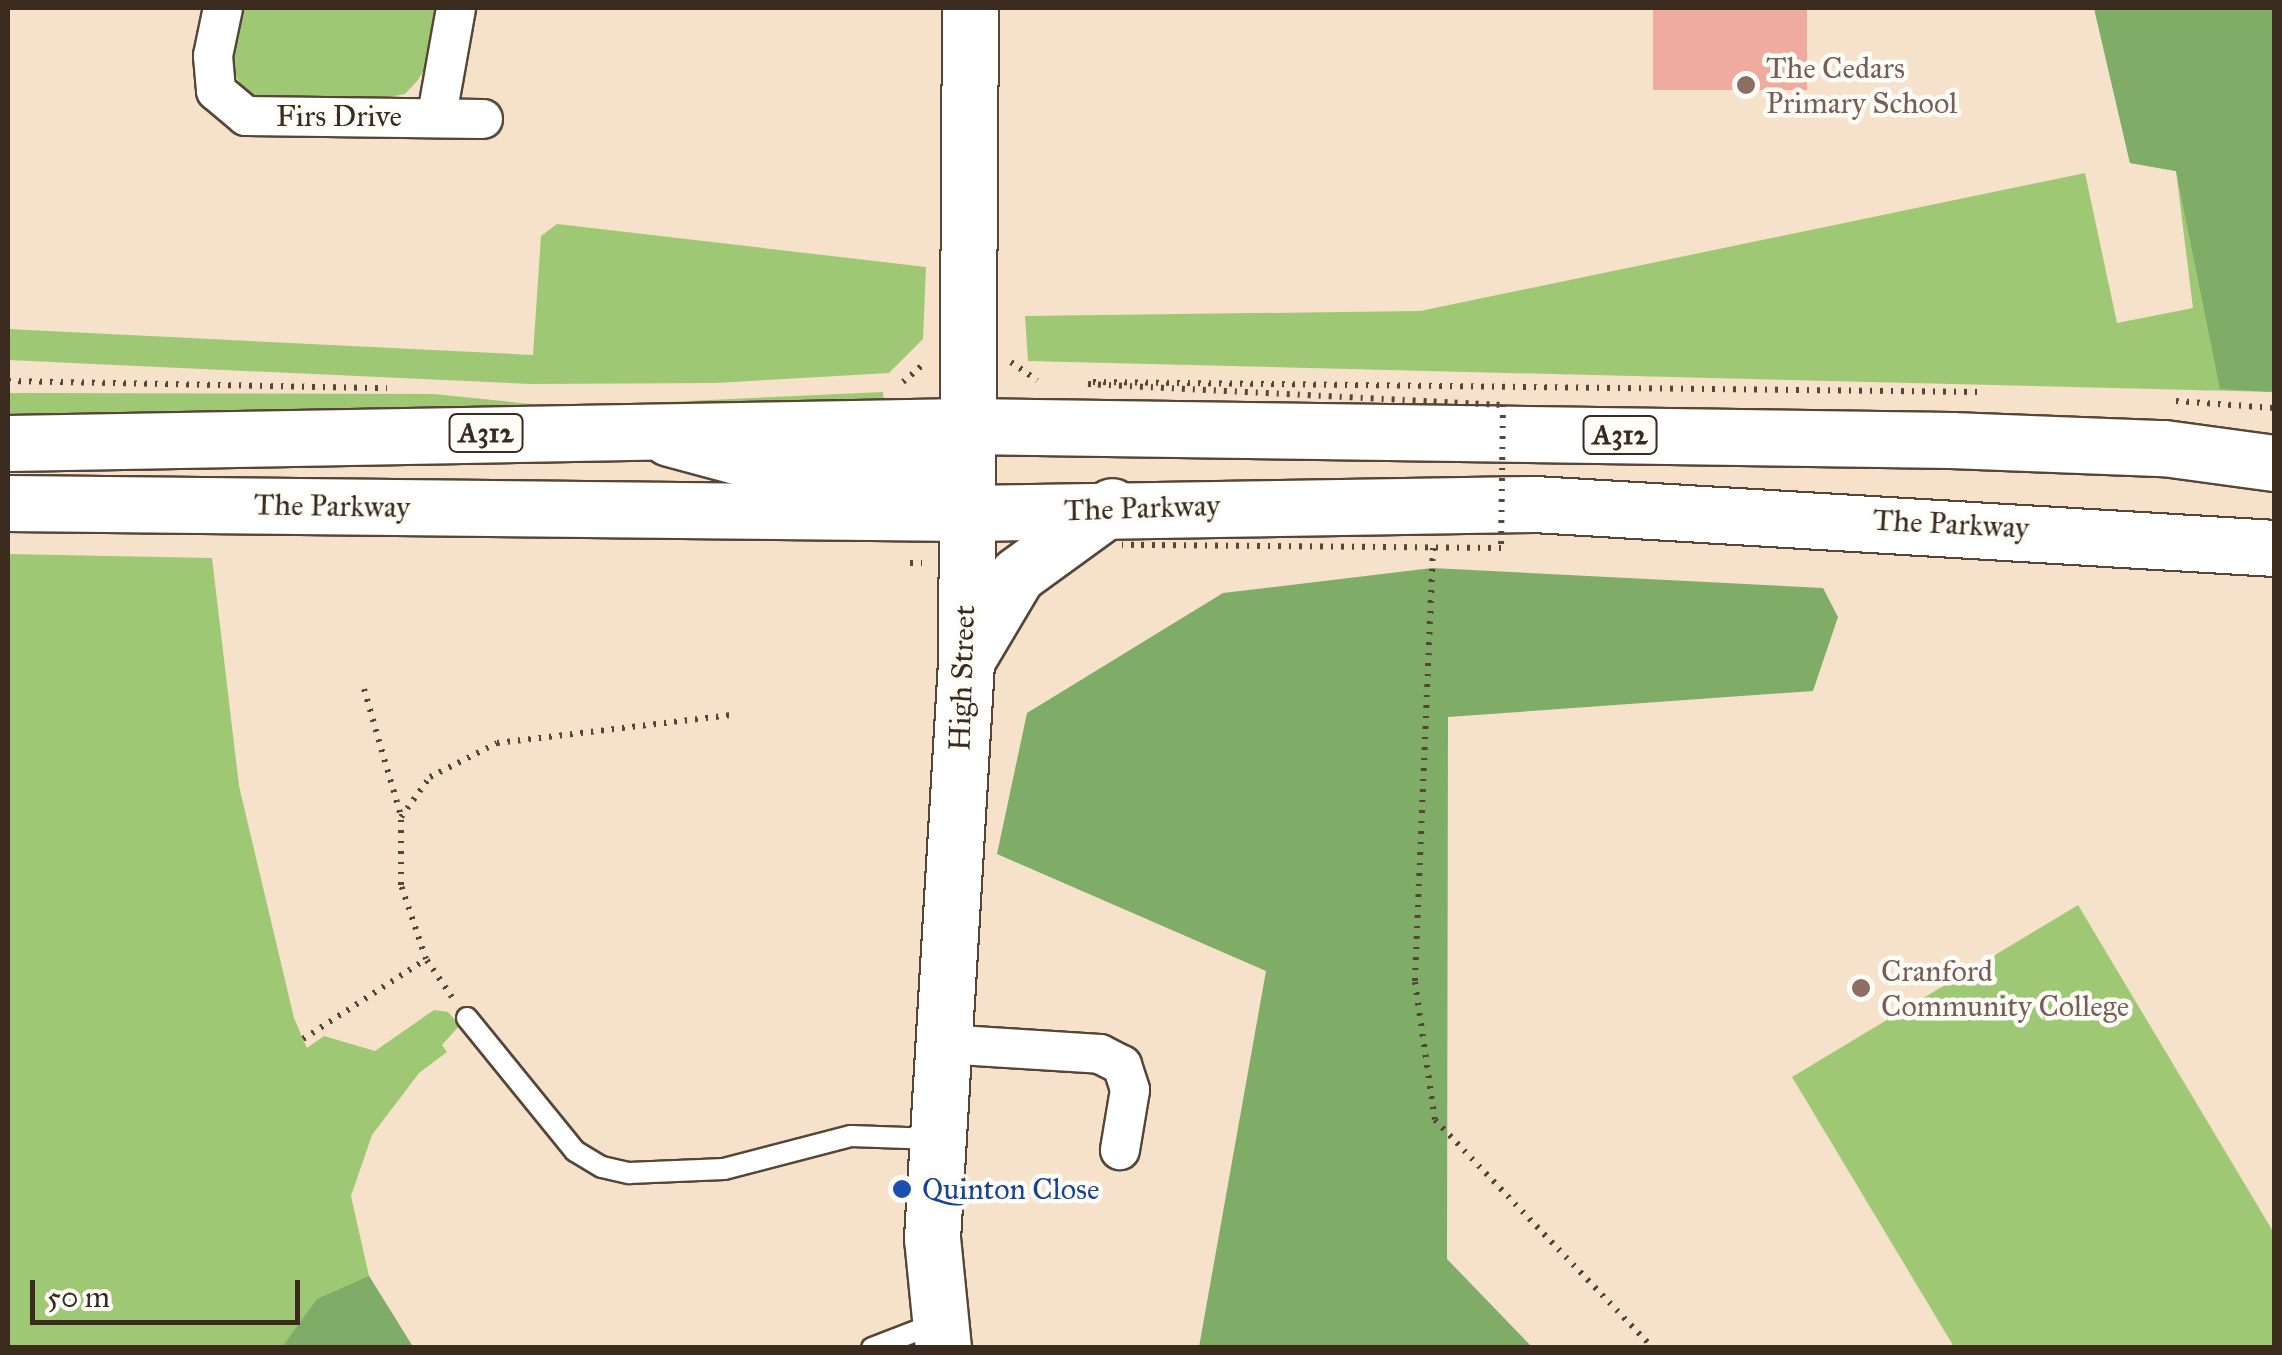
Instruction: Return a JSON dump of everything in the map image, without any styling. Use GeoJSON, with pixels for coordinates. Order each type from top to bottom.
{"type":"FeatureCollection","features":[{"type":"Feature","properties":{"kind":"main road","name":"High Street"},"geometry":{"type":"LineString","coordinates":[[941,1335],[932,1238],[966,662],[970,8]]}},
{"type":"Feature","properties":{"kind":"main road","name":"A312"},"geometry":{"type":"LineString","coordinates":[[8,443],[642,430],[965,443],[1951,440],[2164,448],[2274,463]]}},
{"type":"Feature","properties":{"kind":"main road","name":"The Parkway"},"geometry":{"type":"LineString","coordinates":[[8,502],[966,513],[1117,526],[1534,504],[1864,518],[2274,548]]}},
{"type":"Feature","properties":{"kind":"main road"},"geometry":{"type":"LineString","coordinates":[[966,662],[1017,575],[1117,526]]}},
{"type":"Feature","properties":{"kind":"street","name":"Firs Drive"},"geometry":{"type":"LineString","coordinates":[[223,8],[213,56],[216,91],[246,116],[437,115],[483,120]]}},
{"type":"Feature","properties":{"kind":"street","name":"Firs Drive"},"geometry":{"type":"LineString","coordinates":[[437,115],[456,8]]}},
{"type":"Feature","properties":{"kind":"street"},"geometry":{"type":"LineString","coordinates":[[944,1044],[1100,1054],[1122,1065],[1130,1090],[1120,1150]]}},
{"type":"Feature","properties":{"kind":"lane"},"geometry":{"type":"LineString","coordinates":[[467,1018],[575,1150],[602,1167],[629,1173],[724,1168],[851,1136],[936,1139]]}},
{"type":"Feature","properties":{"kind":"lane"},"geometry":{"type":"LineString","coordinates":[[872,1348],[941,1335]]}},
{"type":"Feature","properties":{"kind":"path"},"geometry":{"type":"LineString","coordinates":[[1088,384],[1503,405],[1501,548],[1117,526]]}},
{"type":"Feature","properties":{"kind":"path"},"geometry":{"type":"LineString","coordinates":[[1433,547],[1415,982],[1434,1120],[1652,1348]]}},
{"type":"Feature","properties":{"kind":"path"},"geometry":{"type":"LineString","coordinates":[[910,563],[922,563]]}},
{"type":"Feature","properties":{"kind":"path"},"geometry":{"type":"LineString","coordinates":[[364,689],[402,817],[401,885],[426,959],[467,1018]]}},
{"type":"Feature","properties":{"kind":"path"},"geometry":{"type":"LineString","coordinates":[[402,817],[430,777],[498,743],[730,714]]}},
{"type":"Feature","properties":{"kind":"path"},"geometry":{"type":"LineString","coordinates":[[304,1039],[426,959]]}},
{"type":"Feature","properties":{"kind":"green space"},"geometry":{"type":"Polygon","coordinates":[[[239,8],[439,8],[429,62],[418,80],[405,94],[378,99],[246,95],[229,63],[239,8]]]}},
{"type":"Feature","properties":{"kind":"green space"},"geometry":{"type":"Polygon","coordinates":[[[2094,8],[2274,8],[2274,392],[1028,361],[1025,316],[1420,311],[2085,173],[2117,323],[2193,308],[2176,171],[2130,163],[2094,8]]]}},
{"type":"Feature","properties":{"kind":"green space"},"geometry":{"type":"Polygon","coordinates":[[[2094,8],[2274,8],[2274,392],[2220,389],[2176,171],[2130,163],[2094,8]]]}},
{"type":"Feature","properties":{"kind":"green space"},"geometry":{"type":"Polygon","coordinates":[[[557,224],[926,267],[923,339],[889,373],[716,383],[531,384],[8,360],[8,329],[533,355],[541,236],[557,224]]]}},
{"type":"Feature","properties":{"kind":"green space"},"geometry":{"type":"Polygon","coordinates":[[[883,392],[884,403],[8,430],[8,393],[434,394],[560,407],[883,392]]]}},
{"type":"Feature","properties":{"kind":"green space"},"geometry":{"type":"Polygon","coordinates":[[[8,554],[212,558],[239,786],[294,1018],[307,1048],[324,1036],[375,1051],[434,1010],[448,1012],[460,1025],[442,1045],[447,1052],[419,1073],[372,1135],[351,1196],[369,1276],[413,1347],[8,1348],[8,554]]]}},
{"type":"Feature","properties":{"kind":"green space"},"geometry":{"type":"Polygon","coordinates":[[[1432,568],[1823,588],[1838,617],[1813,691],[1448,717],[1447,1259],[1532,1347],[1199,1347],[1266,971],[997,854],[1027,713],[1223,593],[1432,568]]]}},
{"type":"Feature","properties":{"kind":"green space"},"geometry":{"type":"Polygon","coordinates":[[[2078,905],[2274,1233],[2274,1347],[1954,1347],[1792,1077],[2078,905]]]}},
{"type":"Feature","properties":{"kind":"green space"},"geometry":{"type":"Polygon","coordinates":[[[369,1276],[413,1347],[282,1347],[317,1299],[369,1276]]]}},
{"type":"Feature","properties":{"kind":"building"},"geometry":{"type":"Polygon","coordinates":[[[1653,8],[1807,8],[1807,90],[1653,90],[1653,8]]]}},
{"type":"Feature","properties":{"kind":"place","name":"The Cedars Primary School"},"geometry":{"type":"Point","coordinates":[1746,85]}},
{"type":"Feature","properties":{"kind":"place","name":"Cranford Community College"},"geometry":{"type":"Point","coordinates":[1861,988]}},
{"type":"Feature","properties":{"kind":"place","name":"Quinton Close"},"geometry":{"type":"Point","coordinates":[902,1189]}}]}
